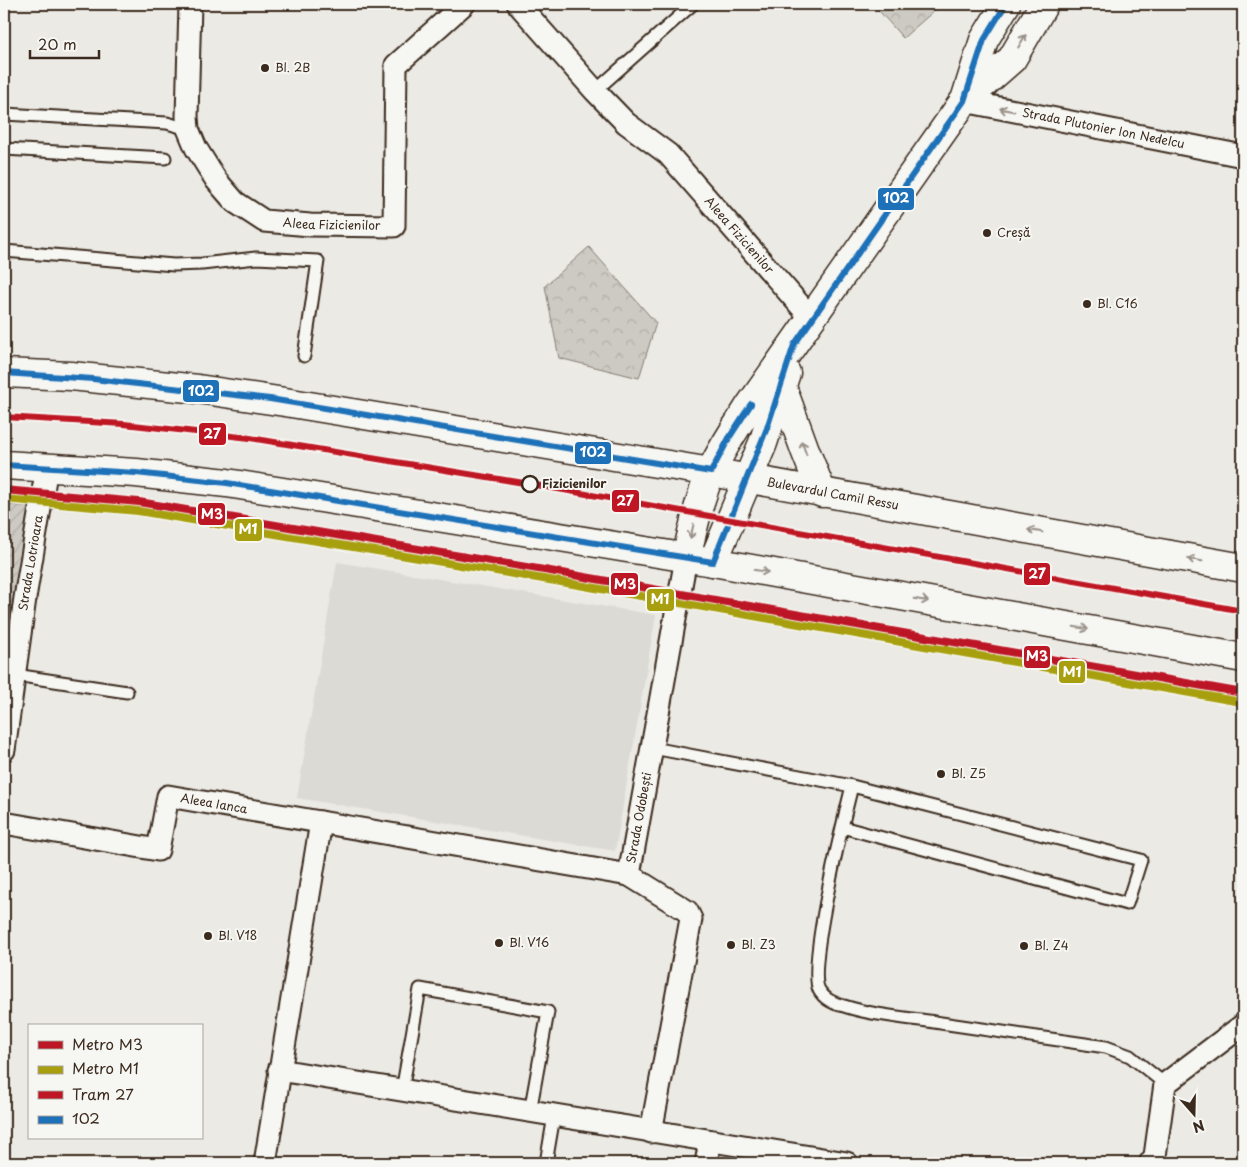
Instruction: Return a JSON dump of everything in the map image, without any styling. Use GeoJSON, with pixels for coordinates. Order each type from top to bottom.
{"type":"FeatureCollection","features":[{"type":"Feature","properties":{"kind":"main road"},"geometry":{"type":"LineString","coordinates":[[964,101],[984,40],[1006,4]]}},
{"type":"Feature","properties":{"kind":"main road"},"geometry":{"type":"LineString","coordinates":[[686,558],[694,523],[711,472],[729,438],[749,407],[794,346],[964,101],[1012,59],[1044,4]]}},
{"type":"Feature","properties":{"kind":"main road"},"geometry":{"type":"LineString","coordinates":[[713,562],[763,443],[794,346]]}},
{"type":"Feature","properties":{"kind":"main road","name":"Bulevardul Camil Ressu"},"geometry":{"type":"LineString","coordinates":[[4,373],[70,376],[198,389],[711,472],[1243,568]]}},
{"type":"Feature","properties":{"kind":"main road"},"geometry":{"type":"LineString","coordinates":[[782,387],[822,493]]}},
{"type":"Feature","properties":{"kind":"main road"},"geometry":{"type":"LineString","coordinates":[[4,465],[136,473],[227,483],[713,562],[1243,658]]}},
{"type":"Feature","properties":{"kind":"street","name":"Aleea Fizicienilor"},"geometry":{"type":"LineString","coordinates":[[190,4],[188,129],[196,148],[216,180],[235,202],[264,221],[394,226],[396,66],[464,4]]}},
{"type":"Feature","properties":{"kind":"street","name":"Aleea Fizicienilor"},"geometry":{"type":"LineString","coordinates":[[518,4],[626,123],[668,154],[812,319]]}},
{"type":"Feature","properties":{"kind":"street","name":"Strada Plutonier Ion Nedelcu"},"geometry":{"type":"LineString","coordinates":[[964,101],[1243,156]]}},
{"type":"Feature","properties":{"kind":"street","name":"Strada Lotrioara"},"geometry":{"type":"LineString","coordinates":[[4,749],[27,588],[47,467]]}},
{"type":"Feature","properties":{"kind":"street","name":"Strada Odobești"},"geometry":{"type":"LineString","coordinates":[[651,1132],[691,919],[687,911],[629,875],[686,558]]}},
{"type":"Feature","properties":{"kind":"street"},"geometry":{"type":"LineString","coordinates":[[681,589],[692,577],[708,568],[713,562]]}},
{"type":"Feature","properties":{"kind":"street","name":"Aleea Ianca"},"geometry":{"type":"LineString","coordinates":[[4,823],[158,850],[168,796],[629,875]]}},
{"type":"Feature","properties":{"kind":"street"},"geometry":{"type":"LineString","coordinates":[[265,1163],[321,822]]}},
{"type":"Feature","properties":{"kind":"street"},"geometry":{"type":"LineString","coordinates":[[1150,1163],[1155,1156],[1165,1084],[1243,1025]]}},
{"type":"Feature","properties":{"kind":"street"},"geometry":{"type":"LineString","coordinates":[[279,1070],[843,1163]]}},
{"type":"Feature","properties":{"kind":"street"},"geometry":{"type":"LineString","coordinates":[[706,1163],[710,1141]]}},
{"type":"Feature","properties":{"kind":"lane"},"geometry":{"type":"LineString","coordinates":[[595,91],[693,4]]}},
{"type":"Feature","properties":{"kind":"lane"},"geometry":{"type":"LineString","coordinates":[[4,114],[167,123],[188,129]]}},
{"type":"Feature","properties":{"kind":"lane"},"geometry":{"type":"LineString","coordinates":[[4,149],[166,158]]}},
{"type":"Feature","properties":{"kind":"lane"},"geometry":{"type":"LineString","coordinates":[[4,251],[174,265],[256,258],[318,261],[304,356]]}},
{"type":"Feature","properties":{"kind":"lane"},"geometry":{"type":"LineString","coordinates":[[15,674],[127,692]]}},
{"type":"Feature","properties":{"kind":"lane"},"geometry":{"type":"LineString","coordinates":[[653,748],[852,786],[1141,860],[1127,904],[842,827]]}},
{"type":"Feature","properties":{"kind":"lane"},"geometry":{"type":"LineString","coordinates":[[852,786],[818,950],[816,974],[819,990],[829,1000],[844,1006],[883,1014],[1106,1046],[1130,1056],[1165,1084]]}},
{"type":"Feature","properties":{"kind":"lane"},"geometry":{"type":"LineString","coordinates":[[402,1091],[420,989],[548,1012],[530,1112]]}},
{"type":"Feature","properties":{"kind":"lane"},"geometry":{"type":"LineString","coordinates":[[546,1163],[554,1116]]}},
{"type":"Feature","properties":{"kind":"shaded area"},"geometry":{"type":"Polygon","coordinates":[[[337,562],[656,615],[615,851],[297,798],[337,562]]]}},
{"type":"Feature","properties":{"kind":"green space"},"geometry":{"type":"Polygon","coordinates":[[[873,4],[942,4],[903,38],[873,4]]]}},
{"type":"Feature","properties":{"kind":"green space"},"geometry":{"type":"Polygon","coordinates":[[[589,247],[656,323],[639,378],[559,358],[545,286],[589,247]]]}},
{"type":"Feature","properties":{"kind":"green space"},"geometry":{"type":"Polygon","coordinates":[[[4,505],[39,507],[4,750],[4,505]]]}},
{"type":"Feature","properties":{"kind":"metro line","name":"M3"},"geometry":{"type":"LineString","coordinates":[[4,490],[139,502],[568,574],[1243,693]]}},
{"type":"Feature","properties":{"kind":"metro line","name":"M1"},"geometry":{"type":"LineString","coordinates":[[4,499],[138,511],[567,583],[1241,702]]}},
{"type":"Feature","properties":{"kind":"tram line","name":"27"},"geometry":{"type":"LineString","coordinates":[[4,417],[124,424],[250,438],[530,484],[1243,611]]}},
{"type":"Feature","properties":{"kind":"transit line","name":"102"},"geometry":{"type":"LineString","coordinates":[[4,465],[136,473],[227,483],[713,562],[767,428],[794,345],[964,101],[984,40],[1006,4]]}},
{"type":"Feature","properties":{"kind":"transit line","name":"102"},"geometry":{"type":"LineString","coordinates":[[4,373],[93,379],[270,399],[711,472],[729,438],[751,404]]}},
{"type":"Feature","properties":{"kind":"place","name":"Bl. 2B"},"geometry":{"type":"Point","coordinates":[265,68]}},
{"type":"Feature","properties":{"kind":"place","name":"Creșă"},"geometry":{"type":"Point","coordinates":[987,233]}},
{"type":"Feature","properties":{"kind":"place","name":"Bl. C16"},"geometry":{"type":"Point","coordinates":[1087,304]}},
{"type":"Feature","properties":{"kind":"place","name":"Fizicienilor"},"geometry":{"type":"Point","coordinates":[530,484]}},
{"type":"Feature","properties":{"kind":"place","name":"Bl. Z5"},"geometry":{"type":"Point","coordinates":[941,774]}},
{"type":"Feature","properties":{"kind":"place","name":"Bl. V18"},"geometry":{"type":"Point","coordinates":[208,936]}},
{"type":"Feature","properties":{"kind":"place","name":"Bl. V16"},"geometry":{"type":"Point","coordinates":[499,943]}},
{"type":"Feature","properties":{"kind":"place","name":"Bl. Z3"},"geometry":{"type":"Point","coordinates":[731,945]}},
{"type":"Feature","properties":{"kind":"place","name":"Bl. Z4"},"geometry":{"type":"Point","coordinates":[1024,946]}}]}
